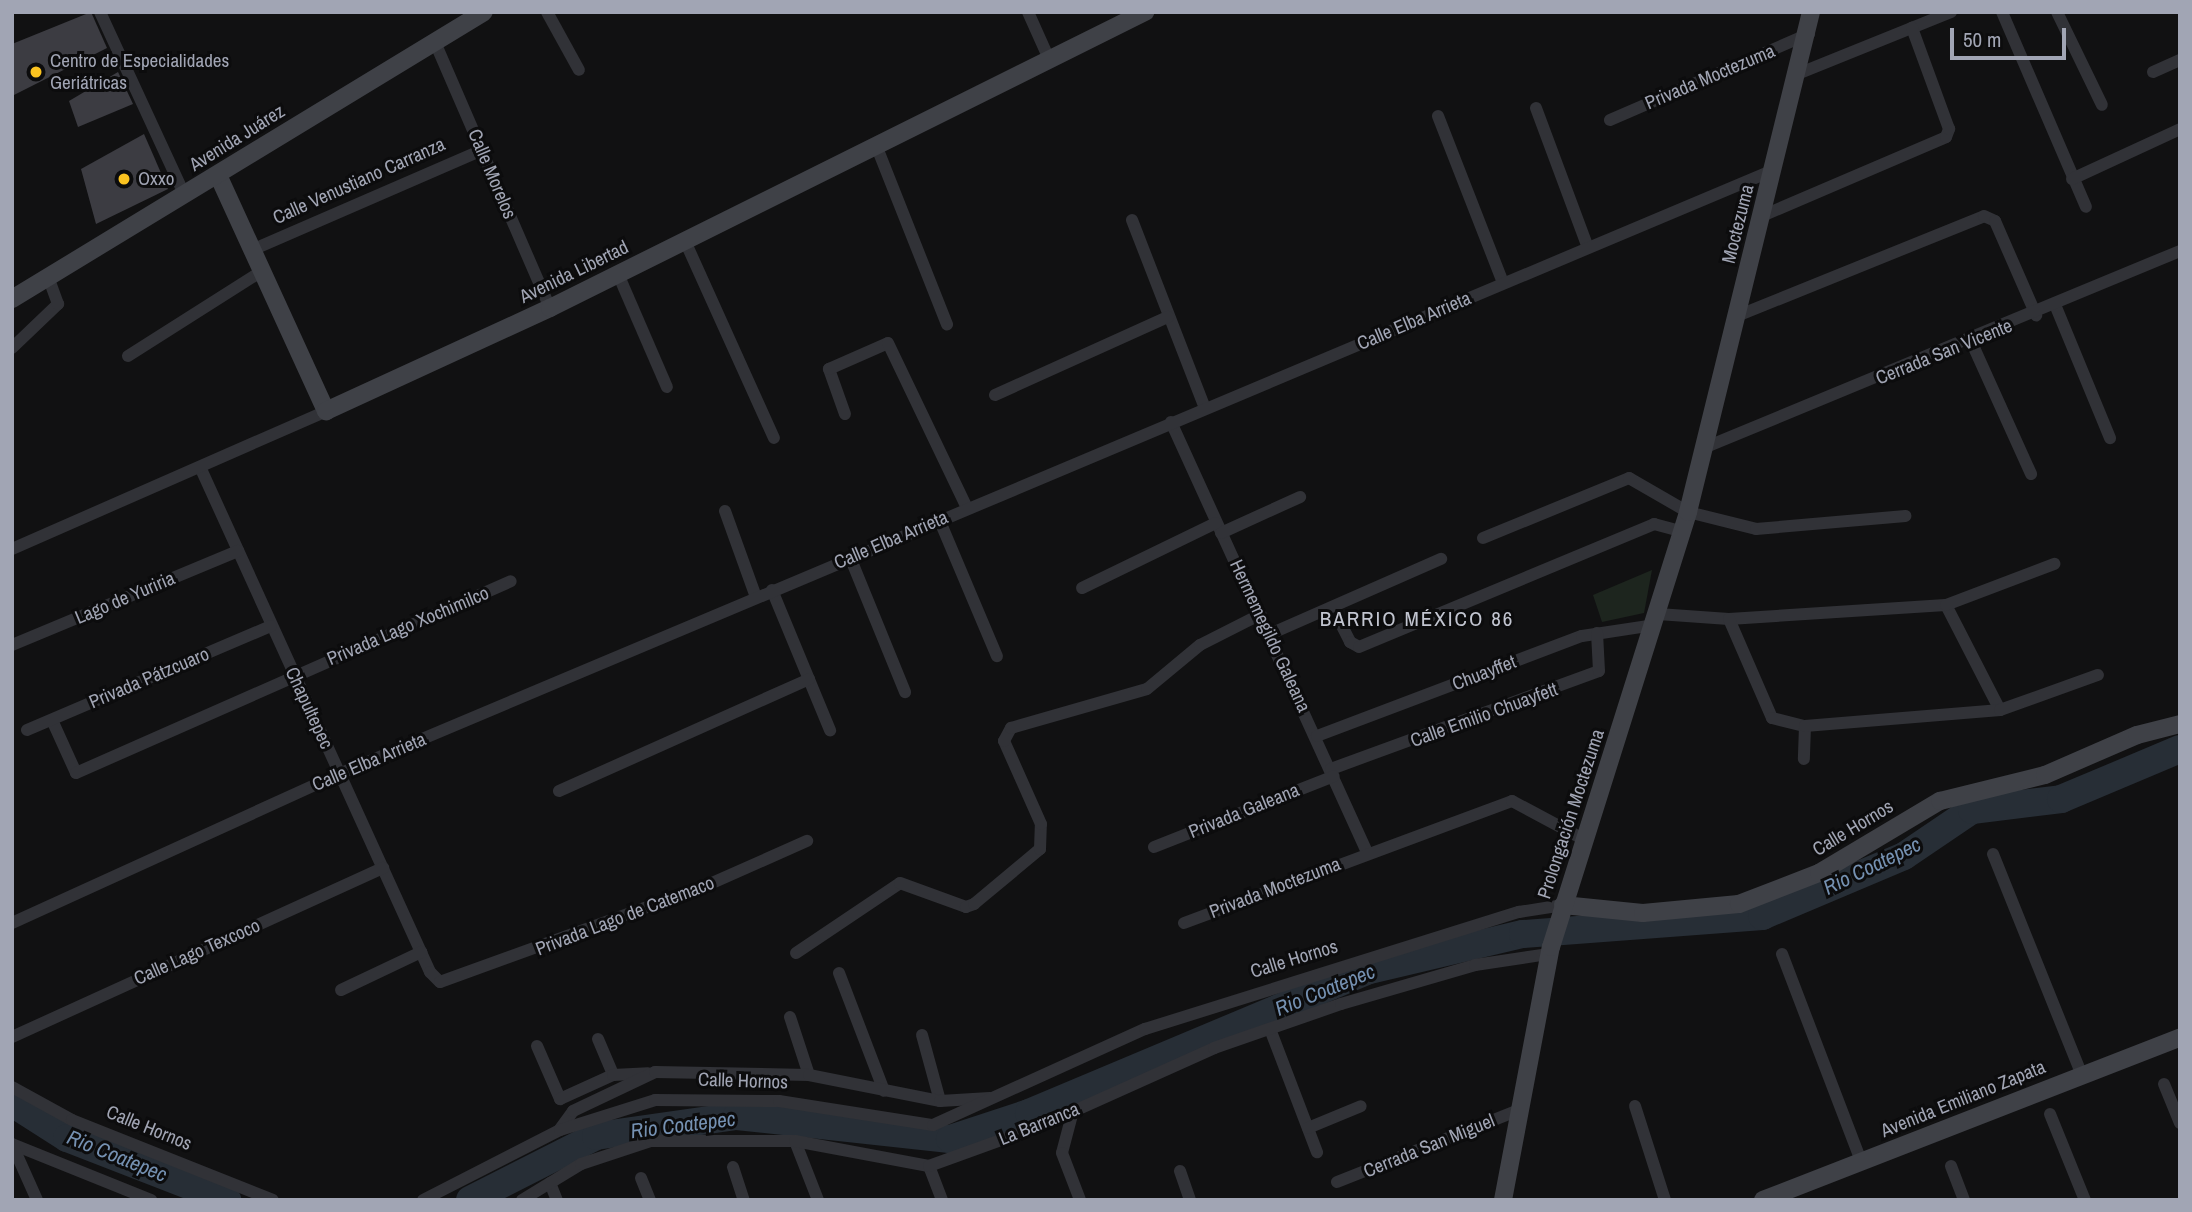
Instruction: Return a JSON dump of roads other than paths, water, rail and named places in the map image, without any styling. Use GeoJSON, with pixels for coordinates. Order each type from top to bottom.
{"type":"FeatureCollection","features":[{"type":"Feature","properties":{"kind":"street"},"geometry":{"type":"LineString","coordinates":[[100,12],[185,196]]}},
{"type":"Feature","properties":{"kind":"street","name":"Avenida Juárez"},"geometry":{"type":"LineString","coordinates":[[12,299],[484,12]]}},
{"type":"Feature","properties":{"kind":"street"},"geometry":{"type":"LineString","coordinates":[[547,12],[579,70]]}},
{"type":"Feature","properties":{"kind":"street"},"geometry":{"type":"LineString","coordinates":[[1028,12],[1049,58]]}},
{"type":"Feature","properties":{"kind":"street","name":"Avenida Libertad"},"geometry":{"type":"LineString","coordinates":[[12,549],[201,469],[550,308],[1144,12]]}},
{"type":"Feature","properties":{"kind":"street","name":"Moctezuma"},"geometry":{"type":"LineString","coordinates":[[1706,447],[1762,216],[1800,74],[1811,12]]}},
{"type":"Feature","properties":{"kind":"street"},"geometry":{"type":"LineString","coordinates":[[1800,74],[1951,12]]}},
{"type":"Feature","properties":{"kind":"street"},"geometry":{"type":"LineString","coordinates":[[2002,12],[2086,207]]}},
{"type":"Feature","properties":{"kind":"street"},"geometry":{"type":"LineString","coordinates":[[2057,12],[2102,105]]}},
{"type":"Feature","properties":{"kind":"street"},"geometry":{"type":"LineString","coordinates":[[1762,216],[1946,137],[1949,129],[1912,28]]}},
{"type":"Feature","properties":{"kind":"street","name":"Privada Moctezuma"},"geometry":{"type":"LineString","coordinates":[[1610,120],[1809,34]]}},
{"type":"Feature","properties":{"kind":"street","name":"Calle Morelos"},"geometry":{"type":"LineString","coordinates":[[434,40],[550,308]]}},
{"type":"Feature","properties":{"kind":"street"},"geometry":{"type":"LineString","coordinates":[[2153,72],[2180,60]]}},
{"type":"Feature","properties":{"kind":"street"},"geometry":{"type":"LineString","coordinates":[[1536,108],[1588,247]]}},
{"type":"Feature","properties":{"kind":"street"},"geometry":{"type":"LineString","coordinates":[[1438,116],[1503,283]]}},
{"type":"Feature","properties":{"kind":"street"},"geometry":{"type":"LineString","coordinates":[[2072,179],[2180,129]]}},
{"type":"Feature","properties":{"kind":"street"},"geometry":{"type":"LineString","coordinates":[[876,145],[947,324]]}},
{"type":"Feature","properties":{"kind":"street","name":"Calle Venustiano Carranza"},"geometry":{"type":"LineString","coordinates":[[252,250],[482,150]]}},
{"type":"Feature","properties":{"kind":"street","name":"Calle Elba Arrieta"},"geometry":{"type":"LineString","coordinates":[[12,923],[339,774],[939,519],[1774,170]]}},
{"type":"Feature","properties":{"kind":"street"},"geometry":{"type":"LineString","coordinates":[[218,175],[326,411]]}},
{"type":"Feature","properties":{"kind":"street"},"geometry":{"type":"LineString","coordinates":[[1737,316],[1984,216],[1995,221],[2036,315]]}},
{"type":"Feature","properties":{"kind":"street"},"geometry":{"type":"LineString","coordinates":[[1132,220],[1205,408]]}},
{"type":"Feature","properties":{"kind":"street"},"geometry":{"type":"LineString","coordinates":[[685,241],[774,439]]}},
{"type":"Feature","properties":{"kind":"street","name":"Cerrada San Vicente"},"geometry":{"type":"LineString","coordinates":[[1706,447],[2056,307],[2180,251]]}},
{"type":"Feature","properties":{"kind":"street"},"geometry":{"type":"LineString","coordinates":[[128,356],[262,271]]}},
{"type":"Feature","properties":{"kind":"street"},"geometry":{"type":"LineString","coordinates":[[618,274],[667,387]]}},
{"type":"Feature","properties":{"kind":"street"},"geometry":{"type":"LineString","coordinates":[[12,348],[58,303],[48,277]]}},
{"type":"Feature","properties":{"kind":"street"},"geometry":{"type":"LineString","coordinates":[[2056,307],[2110,438]]}},
{"type":"Feature","properties":{"kind":"street"},"geometry":{"type":"LineString","coordinates":[[995,395],[1168,317]]}},
{"type":"Feature","properties":{"kind":"street"},"geometry":{"type":"LineString","coordinates":[[1971,341],[2031,474]]}},
{"type":"Feature","properties":{"kind":"street"},"geometry":{"type":"LineString","coordinates":[[845,414],[829,369],[888,343],[967,508]]}},
{"type":"Feature","properties":{"kind":"street","name":"Hermemegildo Galeana"},"geometry":{"type":"LineString","coordinates":[[1171,422],[1317,736],[1367,852]]}},
{"type":"Feature","properties":{"kind":"street","name":"Prolongación Moctezuma"},"geometry":{"type":"LineString","coordinates":[[1503,1200],[1550,950],[1656,619],[1706,447]]}},
{"type":"Feature","properties":{"kind":"street","name":"Chapultepec"},"geometry":{"type":"LineString","coordinates":[[201,469],[421,952],[440,982]]}},
{"type":"Feature","properties":{"kind":"street"},"geometry":{"type":"LineString","coordinates":[[1483,538],[1629,478],[1688,512],[1756,529],[1905,516]]}},
{"type":"Feature","properties":{"kind":"street"},"geometry":{"type":"LineString","coordinates":[[1082,588],[1219,528],[1300,497]]}},
{"type":"Feature","properties":{"kind":"street"},"geometry":{"type":"LineString","coordinates":[[725,511],[756,597]]}},
{"type":"Feature","properties":{"kind":"street"},"geometry":{"type":"LineString","coordinates":[[939,519],[997,656]]}},
{"type":"Feature","properties":{"kind":"street"},"geometry":{"type":"LineString","coordinates":[[1339,620],[1350,642],[1359,647],[1654,524],[1681,531]]}},
{"type":"Feature","properties":{"kind":"street","name":"Lago de Yuriria"},"geometry":{"type":"LineString","coordinates":[[12,645],[238,551]]}},
{"type":"Feature","properties":{"kind":"street"},"geometry":{"type":"LineString","coordinates":[[850,557],[905,692]]}},
{"type":"Feature","properties":{"kind":"street"},"geometry":{"type":"LineString","coordinates":[[1270,634],[1441,559]]}},
{"type":"Feature","properties":{"kind":"street","name":"Chuayffet"},"geometry":{"type":"LineString","coordinates":[[1317,736],[1597,633],[1656,619],[1729,618],[1946,606],[2054,564]]}},
{"type":"Feature","properties":{"kind":"street","name":"Privada Lago Xochimilco"},"geometry":{"type":"LineString","coordinates":[[52,720],[76,773],[511,581]]}},
{"type":"Feature","properties":{"kind":"street"},"geometry":{"type":"LineString","coordinates":[[772,590],[830,730]]}},
{"type":"Feature","properties":{"kind":"street"},"geometry":{"type":"LineString","coordinates":[[1946,606],[2000,710]]}},
{"type":"Feature","properties":{"kind":"street"},"geometry":{"type":"LineString","coordinates":[[796,953],[900,883],[966,906],[974,904],[1040,849],[1041,824],[1004,741],[1011,727],[1147,689],[1200,645],[1261,614]]}},
{"type":"Feature","properties":{"kind":"street"},"geometry":{"type":"LineString","coordinates":[[1729,618],[1772,718],[1805,726],[2000,710],[2098,676]]}},
{"type":"Feature","properties":{"kind":"street","name":"Privada Pátzcuaro"},"geometry":{"type":"LineString","coordinates":[[27,730],[271,626]]}},
{"type":"Feature","properties":{"kind":"street","name":"Calle Emilio Chuayfett"},"geometry":{"type":"LineString","coordinates":[[1332,772],[1599,671],[1597,633]]}},
{"type":"Feature","properties":{"kind":"street"},"geometry":{"type":"LineString","coordinates":[[559,791],[809,679]]}},
{"type":"Feature","properties":{"kind":"street","name":"Calle Hornos"},"geometry":{"type":"LineString","coordinates":[[423,1200],[560,1130],[655,1100],[779,1101],[933,1125],[1145,1029],[1519,912],[1562,908],[1643,914],[1739,904],[1819,873],[1940,801],[2045,775],[2137,735],[2180,724]]}},
{"type":"Feature","properties":{"kind":"street"},"geometry":{"type":"LineString","coordinates":[[1804,759],[1805,726]]}},
{"type":"Feature","properties":{"kind":"street","name":"Privada Galeana"},"geometry":{"type":"LineString","coordinates":[[1154,847],[1332,772]]}},
{"type":"Feature","properties":{"kind":"street","name":"Privada Moctezuma"},"geometry":{"type":"LineString","coordinates":[[1184,923],[1367,852],[1512,802],[1585,840]]}},
{"type":"Feature","properties":{"kind":"street","name":"Privada Lago de Catemaco"},"geometry":{"type":"LineString","coordinates":[[440,982],[690,892],[807,841]]}},
{"type":"Feature","properties":{"kind":"street"},"geometry":{"type":"LineString","coordinates":[[1993,854],[2082,1075]]}},
{"type":"Feature","properties":{"kind":"street","name":"Calle Lago Texcoco"},"geometry":{"type":"LineString","coordinates":[[12,1037],[383,868]]}},
{"type":"Feature","properties":{"kind":"street","name":"La Barranca"},"geometry":{"type":"LineString","coordinates":[[929,1166],[1073,1111],[1132,1081],[1270,1029],[1475,965],[1550,950]]}},
{"type":"Feature","properties":{"kind":"street"},"geometry":{"type":"LineString","coordinates":[[341,990],[421,952]]}},
{"type":"Feature","properties":{"kind":"street"},"geometry":{"type":"LineString","coordinates":[[1782,954],[1861,1161]]}},
{"type":"Feature","properties":{"kind":"street"},"geometry":{"type":"LineString","coordinates":[[839,972],[884,1091]]}},
{"type":"Feature","properties":{"kind":"street"},"geometry":{"type":"LineString","coordinates":[[790,1017],[810,1075]]}},
{"type":"Feature","properties":{"kind":"street"},"geometry":{"type":"LineString","coordinates":[[1270,1029],[1317,1152]]}},
{"type":"Feature","properties":{"kind":"street"},"geometry":{"type":"LineString","coordinates":[[922,1035],[940,1101]]}},
{"type":"Feature","properties":{"kind":"street","name":"Avenida Emiliano Zapata"},"geometry":{"type":"LineString","coordinates":[[1763,1200],[2180,1037]]}},
{"type":"Feature","properties":{"kind":"street"},"geometry":{"type":"LineString","coordinates":[[598,1038],[613,1076]]}},
{"type":"Feature","properties":{"kind":"street"},"geometry":{"type":"LineString","coordinates":[[537,1046],[560,1099],[613,1076],[654,1072],[810,1075],[940,1101],[997,1098]]}},
{"type":"Feature","properties":{"kind":"street"},"geometry":{"type":"LineString","coordinates":[[560,1130],[573,1111],[654,1072]]}},
{"type":"Feature","properties":{"kind":"street"},"geometry":{"type":"LineString","coordinates":[[2164,1084],[2180,1123]]}},
{"type":"Feature","properties":{"kind":"street","name":"Calle Hornos"},"geometry":{"type":"LineString","coordinates":[[12,1087],[72,1120],[273,1200]]}},
{"type":"Feature","properties":{"kind":"street"},"geometry":{"type":"LineString","coordinates":[[1308,1128],[1361,1106]]}},
{"type":"Feature","properties":{"kind":"street"},"geometry":{"type":"LineString","coordinates":[[1635,1106],[1665,1200]]}},
{"type":"Feature","properties":{"kind":"street","name":"Cerrada San Miguel"},"geometry":{"type":"LineString","coordinates":[[1337,1182],[1521,1109]]}},
{"type":"Feature","properties":{"kind":"street"},"geometry":{"type":"LineString","coordinates":[[1073,1111],[1062,1153],[1080,1200]]}},
{"type":"Feature","properties":{"kind":"street"},"geometry":{"type":"LineString","coordinates":[[2050,1114],[2085,1200]]}},
{"type":"Feature","properties":{"kind":"street"},"geometry":{"type":"LineString","coordinates":[[522,1200],[581,1164],[651,1141],[795,1141],[929,1166],[942,1200]]}},
{"type":"Feature","properties":{"kind":"street"},"geometry":{"type":"LineString","coordinates":[[795,1141],[818,1200]]}},
{"type":"Feature","properties":{"kind":"street"},"geometry":{"type":"LineString","coordinates":[[12,1144],[37,1200]]}},
{"type":"Feature","properties":{"kind":"street"},"geometry":{"type":"LineString","coordinates":[[12,1144],[151,1200]]}},
{"type":"Feature","properties":{"kind":"street"},"geometry":{"type":"LineString","coordinates":[[1951,1166],[1964,1200]]}},
{"type":"Feature","properties":{"kind":"street"},"geometry":{"type":"LineString","coordinates":[[733,1167],[744,1200]]}},
{"type":"Feature","properties":{"kind":"street"},"geometry":{"type":"LineString","coordinates":[[1180,1171],[1190,1200]]}},
{"type":"Feature","properties":{"kind":"street"},"geometry":{"type":"LineString","coordinates":[[641,1178],[650,1200]]}},
{"type":"Feature","properties":{"kind":"street"},"geometry":{"type":"LineString","coordinates":[[550,1183],[556,1200]]}},
{"type":"Feature","properties":{"kind":"waterway","name":"Rio Coatepec"},"geometry":{"type":"LineString","coordinates":[[470,1200],[596,1136],[737,1116],[950,1139],[1029,1113],[1366,971],[1523,934],[1762,916],[1904,856],[1972,810],[2061,799],[2180,749]]}},
{"type":"Feature","properties":{"kind":"waterway","name":"Rio Coatepec"},"geometry":{"type":"LineString","coordinates":[[12,1103],[67,1138],[227,1200]]}},
{"type":"Feature","properties":{"kind":"place","name":"Centro de Especialidades Geriátricas"},"geometry":{"type":"Point","coordinates":[36,72]}},
{"type":"Feature","properties":{"kind":"place","name":"Oxxo"},"geometry":{"type":"Point","coordinates":[124,179]}},
{"type":"Feature","properties":{"kind":"district","name":"BARRIO MÉXICO 86"},"geometry":{"type":"Point","coordinates":[1417,619]}}]}
